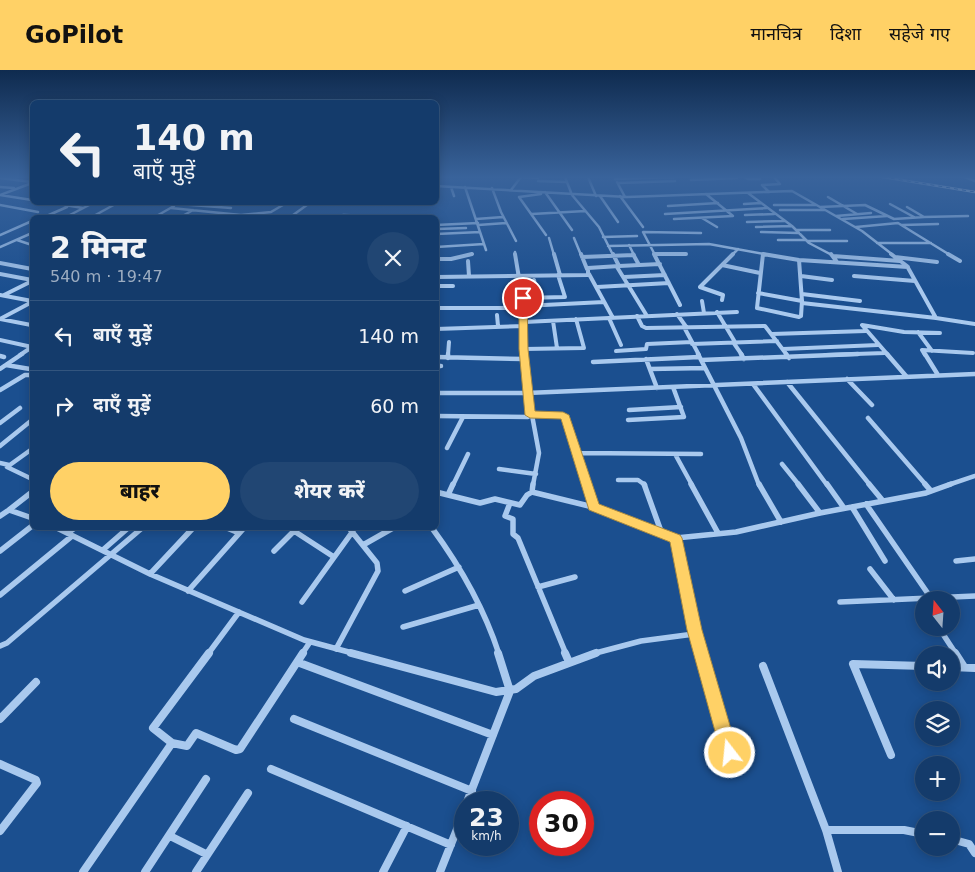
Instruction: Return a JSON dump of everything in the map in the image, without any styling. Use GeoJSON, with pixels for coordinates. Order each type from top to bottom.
{"type":"FeatureCollection","features":[{"type":"Feature","properties":{"kind":"street"},"geometry":{"type":"LineString","coordinates":[[474,214],[486,250]]}},
{"type":"Feature","properties":{"kind":"street"},"geometry":{"type":"LineString","coordinates":[[523,298],[565,297],[548,237],[532,214]]}},
{"type":"Feature","properties":{"kind":"street"},"geometry":{"type":"LineString","coordinates":[[562,214],[572,230]]}},
{"type":"Feature","properties":{"kind":"street"},"geometry":{"type":"LineString","coordinates":[[588,214],[599,229],[618,267],[647,316]]}},
{"type":"Feature","properties":{"kind":"street"},"geometry":{"type":"LineString","coordinates":[[612,214],[618,222]]}},
{"type":"Feature","properties":{"kind":"street"},"geometry":{"type":"LineString","coordinates":[[634,214],[643,227]]}},
{"type":"Feature","properties":{"kind":"street"},"geometry":{"type":"LineString","coordinates":[[674,219],[733,216],[731,214]]}},
{"type":"Feature","properties":{"kind":"street"},"geometry":{"type":"LineString","coordinates":[[745,215],[762,214]]}},
{"type":"Feature","properties":{"kind":"street"},"geometry":{"type":"LineString","coordinates":[[775,214],[792,226],[806,240],[829,252],[837,262]]}},
{"type":"Feature","properties":{"kind":"street"},"geometry":{"type":"LineString","coordinates":[[833,214],[856,227],[908,267],[936,318]]}},
{"type":"Feature","properties":{"kind":"street"},"geometry":{"type":"LineString","coordinates":[[836,216],[853,214]]}},
{"type":"Feature","properties":{"kind":"street"},"geometry":{"type":"LineString","coordinates":[[886,214],[896,219],[968,216]]}},
{"type":"Feature","properties":{"kind":"street"},"geometry":{"type":"LineString","coordinates":[[909,214],[915,218]]}},
{"type":"Feature","properties":{"kind":"street"},"geometry":{"type":"LineString","coordinates":[[919,214],[923,217]]}},
{"type":"Feature","properties":{"kind":"street"},"geometry":{"type":"LineString","coordinates":[[842,219],[889,216]]}},
{"type":"Feature","properties":{"kind":"street"},"geometry":{"type":"LineString","coordinates":[[439,233],[466,228],[477,222],[504,217],[516,241]]}},
{"type":"Feature","properties":{"kind":"street"},"geometry":{"type":"LineString","coordinates":[[701,218],[717,227]]}},
{"type":"Feature","properties":{"kind":"street"},"geometry":{"type":"LineString","coordinates":[[747,222],[785,221]]}},
{"type":"Feature","properties":{"kind":"street"},"geometry":{"type":"LineString","coordinates":[[0,236],[30,222]]}},
{"type":"Feature","properties":{"kind":"street"},"geometry":{"type":"LineString","coordinates":[[477,222],[506,223]]}},
{"type":"Feature","properties":{"kind":"street"},"geometry":{"type":"LineString","coordinates":[[856,227],[896,223],[960,261]]}},
{"type":"Feature","properties":{"kind":"street"},"geometry":{"type":"LineString","coordinates":[[901,225],[938,224]]}},
{"type":"Feature","properties":{"kind":"street"},"geometry":{"type":"LineString","coordinates":[[439,225],[466,228],[480,232]]}},
{"type":"Feature","properties":{"kind":"street"},"geometry":{"type":"LineString","coordinates":[[756,228],[792,226]]}},
{"type":"Feature","properties":{"kind":"street"},"geometry":{"type":"LineString","coordinates":[[439,229],[466,228]]}},
{"type":"Feature","properties":{"kind":"street"},"geometry":{"type":"LineString","coordinates":[[761,232],[830,230]]}},
{"type":"Feature","properties":{"kind":"street"},"geometry":{"type":"LineString","coordinates":[[0,231],[7,232]]}},
{"type":"Feature","properties":{"kind":"street"},"geometry":{"type":"LineString","coordinates":[[680,305],[643,232],[701,233]]}},
{"type":"Feature","properties":{"kind":"street"},"geometry":{"type":"LineString","coordinates":[[0,248],[30,234]]}},
{"type":"Feature","properties":{"kind":"street"},"geometry":{"type":"LineString","coordinates":[[603,237],[637,236]]}},
{"type":"Feature","properties":{"kind":"street"},"geometry":{"type":"LineString","coordinates":[[574,238],[589,274],[604,302],[621,345]]}},
{"type":"Feature","properties":{"kind":"street"},"geometry":{"type":"LineString","coordinates":[[17,240],[30,244]]}},
{"type":"Feature","properties":{"kind":"street"},"geometry":{"type":"LineString","coordinates":[[778,240],[848,241]]}},
{"type":"Feature","properties":{"kind":"street"},"geometry":{"type":"LineString","coordinates":[[876,243],[931,243]]}},
{"type":"Feature","properties":{"kind":"street"},"geometry":{"type":"LineString","coordinates":[[439,247],[484,244]]}},
{"type":"Feature","properties":{"kind":"street"},"geometry":{"type":"LineString","coordinates":[[608,246],[650,244],[716,245],[799,260],[908,267]]}},
{"type":"Feature","properties":{"kind":"street"},"geometry":{"type":"LineString","coordinates":[[629,245],[640,265]]}},
{"type":"Feature","properties":{"kind":"street"},"geometry":{"type":"LineString","coordinates":[[722,300],[723,295],[700,287],[738,250]]}},
{"type":"Feature","properties":{"kind":"street"},"geometry":{"type":"LineString","coordinates":[[439,493],[480,503],[495,499],[520,505],[532,492],[539,448],[528,392],[524,359],[524,307],[515,252]]}},
{"type":"Feature","properties":{"kind":"street"},"geometry":{"type":"LineString","coordinates":[[439,259],[451,259],[472,254]]}},
{"type":"Feature","properties":{"kind":"street"},"geometry":{"type":"LineString","coordinates":[[655,254],[686,254]]}},
{"type":"Feature","properties":{"kind":"street"},"geometry":{"type":"LineString","coordinates":[[763,254],[756,307],[800,317],[802,294],[799,260]]}},
{"type":"Feature","properties":{"kind":"street"},"geometry":{"type":"LineString","coordinates":[[582,257],[634,255]]}},
{"type":"Feature","properties":{"kind":"street"},"geometry":{"type":"LineString","coordinates":[[833,256],[900,261]]}},
{"type":"Feature","properties":{"kind":"street"},"geometry":{"type":"LineString","coordinates":[[893,256],[936,262]]}},
{"type":"Feature","properties":{"kind":"street"},"geometry":{"type":"LineString","coordinates":[[468,261],[469,276]]}},
{"type":"Feature","properties":{"kind":"street"},"geometry":{"type":"LineString","coordinates":[[0,262],[30,268]]}},
{"type":"Feature","properties":{"kind":"street"},"geometry":{"type":"LineString","coordinates":[[587,269],[660,264]]}},
{"type":"Feature","properties":{"kind":"street"},"geometry":{"type":"LineString","coordinates":[[722,265],[760,273]]}},
{"type":"Feature","properties":{"kind":"street"},"geometry":{"type":"LineString","coordinates":[[0,274],[30,280]]}},
{"type":"Feature","properties":{"kind":"street"},"geometry":{"type":"LineString","coordinates":[[439,276],[589,274]]}},
{"type":"Feature","properties":{"kind":"street"},"geometry":{"type":"LineString","coordinates":[[624,277],[665,274]]}},
{"type":"Feature","properties":{"kind":"street"},"geometry":{"type":"LineString","coordinates":[[801,276],[832,280]]}},
{"type":"Feature","properties":{"kind":"street"},"geometry":{"type":"LineString","coordinates":[[854,276],[915,281]]}},
{"type":"Feature","properties":{"kind":"street"},"geometry":{"type":"LineString","coordinates":[[534,280],[538,297]]}},
{"type":"Feature","properties":{"kind":"street"},"geometry":{"type":"LineString","coordinates":[[2,296],[30,281]]}},
{"type":"Feature","properties":{"kind":"street"},"geometry":{"type":"LineString","coordinates":[[596,288],[669,283]]}},
{"type":"Feature","properties":{"kind":"street"},"geometry":{"type":"LineString","coordinates":[[439,286],[453,286]]}},
{"type":"Feature","properties":{"kind":"street"},"geometry":{"type":"LineString","coordinates":[[758,293],[802,302],[975,324]]}},
{"type":"Feature","properties":{"kind":"street"},"geometry":{"type":"LineString","coordinates":[[802,294],[860,301]]}},
{"type":"Feature","properties":{"kind":"street"},"geometry":{"type":"LineString","coordinates":[[2,296],[30,301]]}},
{"type":"Feature","properties":{"kind":"street"},"geometry":{"type":"LineString","coordinates":[[702,301],[704,313]]}},
{"type":"Feature","properties":{"kind":"street"},"geometry":{"type":"LineString","coordinates":[[0,319],[30,302]]}},
{"type":"Feature","properties":{"kind":"street"},"geometry":{"type":"LineString","coordinates":[[439,308],[524,307],[604,302]]}},
{"type":"Feature","properties":{"kind":"street"},"geometry":{"type":"LineString","coordinates":[[717,312],[744,359]]}},
{"type":"Feature","properties":{"kind":"street"},"geometry":{"type":"LineString","coordinates":[[439,329],[477,329],[576,319],[737,312]]}},
{"type":"Feature","properties":{"kind":"street"},"geometry":{"type":"LineString","coordinates":[[677,314],[742,438],[755,478],[782,522]]}},
{"type":"Feature","properties":{"kind":"street"},"geometry":{"type":"LineString","coordinates":[[497,315],[498,326]]}},
{"type":"Feature","properties":{"kind":"street"},"geometry":{"type":"LineString","coordinates":[[637,316],[644,327],[767,327],[789,358]]}},
{"type":"Feature","properties":{"kind":"street"},"geometry":{"type":"LineString","coordinates":[[0,319],[30,325]]}},
{"type":"Feature","properties":{"kind":"street"},"geometry":{"type":"LineString","coordinates":[[524,349],[584,348],[576,319]]}},
{"type":"Feature","properties":{"kind":"street"},"geometry":{"type":"LineString","coordinates":[[553,321],[557,348]]}},
{"type":"Feature","properties":{"kind":"street"},"geometry":{"type":"LineString","coordinates":[[906,376],[862,324],[918,332],[940,333]]}},
{"type":"Feature","properties":{"kind":"street"},"geometry":{"type":"LineString","coordinates":[[772,334],[866,331]]}},
{"type":"Feature","properties":{"kind":"street"},"geometry":{"type":"LineString","coordinates":[[918,332],[932,351]]}},
{"type":"Feature","properties":{"kind":"street"},"geometry":{"type":"LineString","coordinates":[[0,340],[30,347]]}},
{"type":"Feature","properties":{"kind":"street"},"geometry":{"type":"LineString","coordinates":[[616,351],[646,349],[647,344],[777,341]]}},
{"type":"Feature","properties":{"kind":"street"},"geometry":{"type":"LineString","coordinates":[[448,358],[449,342]]}},
{"type":"Feature","properties":{"kind":"street"},"geometry":{"type":"LineString","coordinates":[[783,349],[878,345]]}},
{"type":"Feature","properties":{"kind":"street"},"geometry":{"type":"LineString","coordinates":[[0,369],[30,348]]}},
{"type":"Feature","properties":{"kind":"street"},"geometry":{"type":"LineString","coordinates":[[938,375],[921,351],[973,352]]}},
{"type":"Feature","properties":{"kind":"street"},"geometry":{"type":"LineString","coordinates":[[593,362],[646,359],[789,358],[885,353]]}},
{"type":"Feature","properties":{"kind":"street"},"geometry":{"type":"LineString","coordinates":[[439,357],[524,359]]}},
{"type":"Feature","properties":{"kind":"street"},"geometry":{"type":"LineString","coordinates":[[646,359],[657,388]]}},
{"type":"Feature","properties":{"kind":"street"},"geometry":{"type":"LineString","coordinates":[[6,365],[30,370]]}},
{"type":"Feature","properties":{"kind":"street"},"geometry":{"type":"LineString","coordinates":[[650,369],[704,368]]}},
{"type":"Feature","properties":{"kind":"street"},"geometry":{"type":"LineString","coordinates":[[439,393],[714,386],[848,378],[975,374]]}},
{"type":"Feature","properties":{"kind":"street"},"geometry":{"type":"LineString","coordinates":[[0,390],[25,376],[30,375]]}},
{"type":"Feature","properties":{"kind":"street"},"geometry":{"type":"LineString","coordinates":[[848,378],[872,405]]}},
{"type":"Feature","properties":{"kind":"street"},"geometry":{"type":"LineString","coordinates":[[787,382],[883,501]]}},
{"type":"Feature","properties":{"kind":"street"},"geometry":{"type":"LineString","coordinates":[[753,384],[844,508]]}},
{"type":"Feature","properties":{"kind":"street"},"geometry":{"type":"LineString","coordinates":[[628,420],[683,418],[685,416],[673,387]]}},
{"type":"Feature","properties":{"kind":"street"},"geometry":{"type":"LineString","coordinates":[[0,423],[20,408]]}},
{"type":"Feature","properties":{"kind":"street"},"geometry":{"type":"LineString","coordinates":[[628,410],[681,408]]}},
{"type":"Feature","properties":{"kind":"street"},"geometry":{"type":"LineString","coordinates":[[439,416],[565,416],[594,507]]}},
{"type":"Feature","properties":{"kind":"street"},"geometry":{"type":"LineString","coordinates":[[448,448],[463,417]]}},
{"type":"Feature","properties":{"kind":"street"},"geometry":{"type":"LineString","coordinates":[[868,418],[931,491]]}},
{"type":"Feature","properties":{"kind":"street"},"geometry":{"type":"LineString","coordinates":[[0,446],[30,422]]}},
{"type":"Feature","properties":{"kind":"street"},"geometry":{"type":"LineString","coordinates":[[1,463],[9,464],[30,450]]}},
{"type":"Feature","properties":{"kind":"street"},"geometry":{"type":"LineString","coordinates":[[577,453],[701,454]]}},
{"type":"Feature","properties":{"kind":"street"},"geometry":{"type":"LineString","coordinates":[[448,495],[468,454]]}},
{"type":"Feature","properties":{"kind":"street"},"geometry":{"type":"LineString","coordinates":[[675,454],[718,533]]}},
{"type":"Feature","properties":{"kind":"street"},"geometry":{"type":"LineString","coordinates":[[9,464],[8,469],[30,477]]}},
{"type":"Feature","properties":{"kind":"street"},"geometry":{"type":"LineString","coordinates":[[782,464],[820,513]]}},
{"type":"Feature","properties":{"kind":"street"},"geometry":{"type":"LineString","coordinates":[[499,469],[536,474]]}},
{"type":"Feature","properties":{"kind":"street"},"geometry":{"type":"LineString","coordinates":[[532,492],[594,507],[676,538],[736,532],[931,491],[975,476]]}},
{"type":"Feature","properties":{"kind":"street"},"geometry":{"type":"LineString","coordinates":[[618,480],[638,480],[644,483],[662,534]]}},
{"type":"Feature","properties":{"kind":"street"},"geometry":{"type":"LineString","coordinates":[[0,516],[30,494]]}},
{"type":"Feature","properties":{"kind":"street"},"geometry":{"type":"LineString","coordinates":[[510,503],[505,516],[514,520],[513,534],[518,538],[569,662]]}},
{"type":"Feature","properties":{"kind":"street"},"geometry":{"type":"LineString","coordinates":[[866,504],[926,591]]}},
{"type":"Feature","properties":{"kind":"street"},"geometry":{"type":"LineString","coordinates":[[852,507],[885,561]]}},
{"type":"Feature","properties":{"kind":"street"},"geometry":{"type":"LineString","coordinates":[[0,508],[30,517]]}},
{"type":"Feature","properties":{"kind":"street"},"geometry":{"type":"LineString","coordinates":[[0,551],[30,528]]}},
{"type":"Feature","properties":{"kind":"street"},"geometry":{"type":"LineString","coordinates":[[61,530],[150,574],[310,642],[496,692],[510,691],[534,676],[569,662],[641,641],[688,636],[694,634],[694,630]]}},
{"type":"Feature","properties":{"kind":"street"},"geometry":{"type":"LineString","coordinates":[[0,595],[73,530]]}},
{"type":"Feature","properties":{"kind":"street"},"geometry":{"type":"LineString","coordinates":[[0,646],[7,643],[126,530]]}},
{"type":"Feature","properties":{"kind":"street"},"geometry":{"type":"LineString","coordinates":[[106,551],[139,530]]}},
{"type":"Feature","properties":{"kind":"street"},"geometry":{"type":"LineString","coordinates":[[150,574],[191,530]]}},
{"type":"Feature","properties":{"kind":"street"},"geometry":{"type":"LineString","coordinates":[[232,530],[239,533]]}},
{"type":"Feature","properties":{"kind":"street"},"geometry":{"type":"LineString","coordinates":[[188,590],[242,530]]}},
{"type":"Feature","properties":{"kind":"street"},"geometry":{"type":"LineString","coordinates":[[274,551],[295,530]]}},
{"type":"Feature","properties":{"kind":"street"},"geometry":{"type":"LineString","coordinates":[[297,530],[334,557]]}},
{"type":"Feature","properties":{"kind":"street"},"geometry":{"type":"LineString","coordinates":[[302,602],[350,530]]}},
{"type":"Feature","properties":{"kind":"street"},"geometry":{"type":"LineString","coordinates":[[336,649],[378,571],[377,563],[352,530]]}},
{"type":"Feature","properties":{"kind":"street"},"geometry":{"type":"LineString","coordinates":[[363,545],[389,530]]}},
{"type":"Feature","properties":{"kind":"street"},"geometry":{"type":"LineString","coordinates":[[433,530],[459,567],[479,606],[493,636],[510,691],[472,791]]}},
{"type":"Feature","properties":{"kind":"street"},"geometry":{"type":"LineString","coordinates":[[676,538],[694,630],[734,770]]}},
{"type":"Feature","properties":{"kind":"street"},"geometry":{"type":"LineString","coordinates":[[956,561],[975,559]]}},
{"type":"Feature","properties":{"kind":"street"},"geometry":{"type":"LineString","coordinates":[[405,591],[459,567]]}},
{"type":"Feature","properties":{"kind":"street"},"geometry":{"type":"LineString","coordinates":[[870,569],[894,600]]}},
{"type":"Feature","properties":{"kind":"street"},"geometry":{"type":"LineString","coordinates":[[538,587],[575,577]]}},
{"type":"Feature","properties":{"kind":"street"},"geometry":{"type":"LineString","coordinates":[[960,597],[975,596]]}},
{"type":"Feature","properties":{"kind":"street"},"geometry":{"type":"LineString","coordinates":[[840,602],[915,601]]}},
{"type":"Feature","properties":{"kind":"street"},"geometry":{"type":"LineString","coordinates":[[403,627],[479,606]]}},
{"type":"Feature","properties":{"kind":"street"},"geometry":{"type":"LineString","coordinates":[[239,612],[153,728],[172,744],[187,746],[196,733],[240,750],[310,642]]}},
{"type":"Feature","properties":{"kind":"street"},"geometry":{"type":"LineString","coordinates":[[944,636],[964,667]]}},
{"type":"Feature","properties":{"kind":"street"},"geometry":{"type":"LineString","coordinates":[[297,662],[493,735]]}},
{"type":"Feature","properties":{"kind":"street"},"geometry":{"type":"LineString","coordinates":[[891,755],[853,664],[915,666]]}},
{"type":"Feature","properties":{"kind":"street"},"geometry":{"type":"LineString","coordinates":[[763,666],[826,830],[838,872]]}},
{"type":"Feature","properties":{"kind":"street"},"geometry":{"type":"LineString","coordinates":[[960,667],[975,668]]}},
{"type":"Feature","properties":{"kind":"street"},"geometry":{"type":"LineString","coordinates":[[0,719],[36,682]]}},
{"type":"Feature","properties":{"kind":"street"},"geometry":{"type":"LineString","coordinates":[[294,719],[470,791]]}},
{"type":"Feature","properties":{"kind":"street"},"geometry":{"type":"LineString","coordinates":[[83,872],[172,744]]}},
{"type":"Feature","properties":{"kind":"street"},"geometry":{"type":"LineString","coordinates":[[0,764],[36,780],[37,783],[0,832]]}},
{"type":"Feature","properties":{"kind":"street"},"geometry":{"type":"LineString","coordinates":[[271,769],[451,845]]}},
{"type":"Feature","properties":{"kind":"street"},"geometry":{"type":"LineString","coordinates":[[145,872],[206,779]]}},
{"type":"Feature","properties":{"kind":"street"},"geometry":{"type":"LineString","coordinates":[[196,872],[206,854],[248,793]]}},
{"type":"Feature","properties":{"kind":"street"},"geometry":{"type":"LineString","coordinates":[[383,872],[407,826]]}},
{"type":"Feature","properties":{"kind":"street"},"geometry":{"type":"LineString","coordinates":[[826,830],[904,830],[915,832]]}},
{"type":"Feature","properties":{"kind":"street"},"geometry":{"type":"LineString","coordinates":[[170,836],[206,854]]}},
{"type":"Feature","properties":{"kind":"street"},"geometry":{"type":"LineString","coordinates":[[440,872],[454,837]]}},
{"type":"Feature","properties":{"kind":"street"},"geometry":{"type":"LineString","coordinates":[[960,841],[970,844],[975,853]]}},
{"type":"Feature","properties":{"kind":"route"},"geometry":{"type":"LineString","coordinates":[[523,298],[524,349],[530,415],[563,415],[566,417],[594,507],[676,538],[694,630],[730,753]]}}]}
